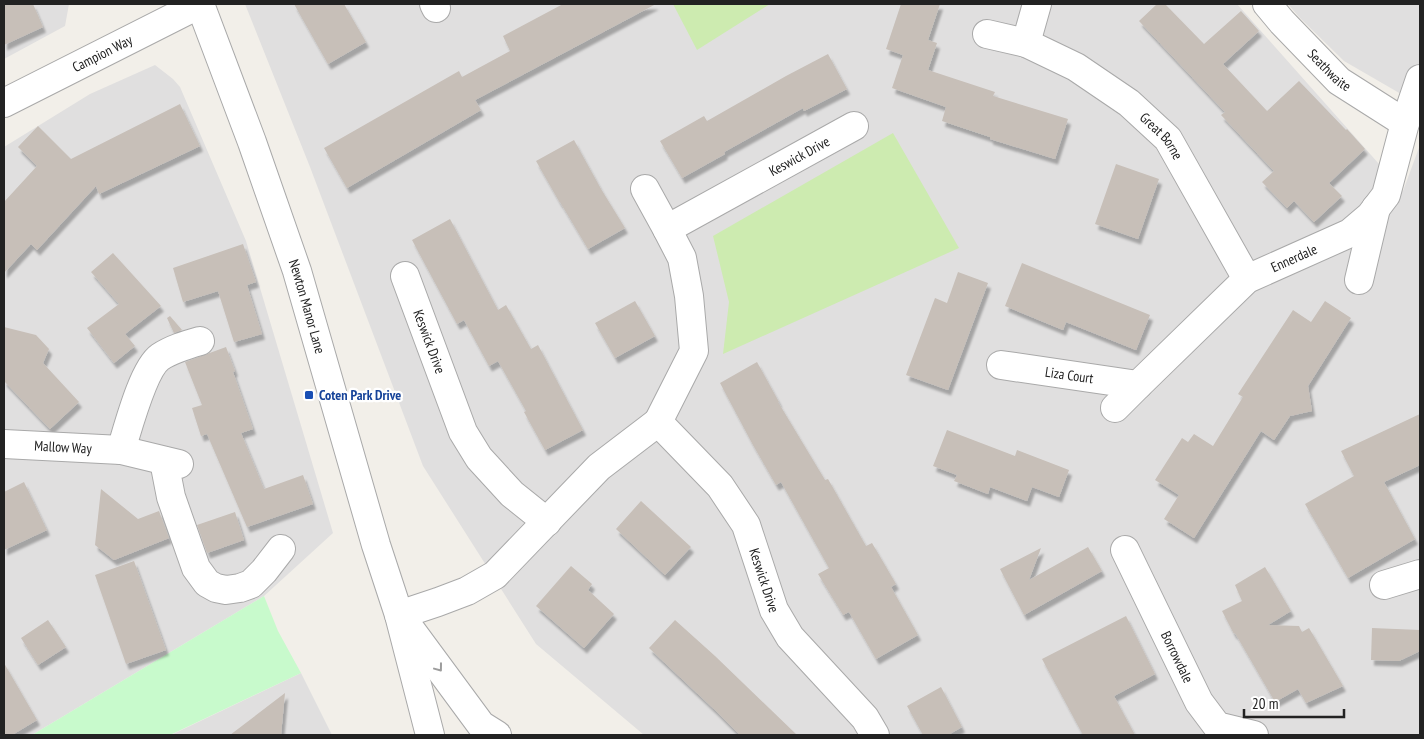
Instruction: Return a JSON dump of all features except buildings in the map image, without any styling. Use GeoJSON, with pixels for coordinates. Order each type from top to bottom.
{"type":"FeatureCollection","features":[{"type":"Feature","properties":{"kind":"street","name":"Campion Way"},"geometry":{"type":"LineString","coordinates":[[4,103],[200,4]]}},
{"type":"Feature","properties":{"kind":"street","name":"Newton Manor Lane"},"geometry":{"type":"LineString","coordinates":[[200,4],[252,142],[297,271],[376,545],[399,615],[430,735]]}},
{"type":"Feature","properties":{"kind":"street"},"geometry":{"type":"LineString","coordinates":[[1026,43],[1037,4]]}},
{"type":"Feature","properties":{"kind":"street","name":"Seathwaite"},"geometry":{"type":"LineString","coordinates":[[1268,4],[1282,22],[1339,81],[1405,123]]}},
{"type":"Feature","properties":{"kind":"street","name":"Great Borne"},"geometry":{"type":"LineString","coordinates":[[987,34],[1026,43],[1076,67],[1129,103],[1168,139],[1247,280]]}},
{"type":"Feature","properties":{"kind":"street","name":"Ennerdale"},"geometry":{"type":"LineString","coordinates":[[1115,408],[1247,280],[1350,233],[1370,216],[1386,195],[1405,123],[1420,79]]}},
{"type":"Feature","properties":{"kind":"street","name":"Keswick Drive"},"geometry":{"type":"LineString","coordinates":[[667,229],[854,126]]}},
{"type":"Feature","properties":{"kind":"street"},"geometry":{"type":"LineString","coordinates":[[399,615],[467,591],[495,575],[599,467],[658,422],[694,351],[689,296],[682,258],[645,189]]}},
{"type":"Feature","properties":{"kind":"street"},"geometry":{"type":"LineString","coordinates":[[1359,280],[1376,208]]}},
{"type":"Feature","properties":{"kind":"street","name":"Keswick Drive"},"geometry":{"type":"LineString","coordinates":[[405,276],[463,432],[480,458],[512,494],[547,522]]}},
{"type":"Feature","properties":{"kind":"street"},"geometry":{"type":"LineString","coordinates":[[121,450],[142,388],[158,358],[172,350],[200,340]]}},
{"type":"Feature","properties":{"kind":"street","name":"Liza Court"},"geometry":{"type":"LineString","coordinates":[[1001,365],[1138,384]]}},
{"type":"Feature","properties":{"kind":"street","name":"Keswick Drive"},"geometry":{"type":"LineString","coordinates":[[658,422],[720,486],[746,525],[774,610],[790,637],[865,718],[875,735]]}},
{"type":"Feature","properties":{"kind":"street","name":"Mallow Way"},"geometry":{"type":"LineString","coordinates":[[4,444],[121,450],[171,462],[171,497],[196,568],[207,583],[216,588],[226,590],[250,584],[264,571],[281,549]]}},
{"type":"Feature","properties":{"kind":"street","name":"Borrowdale"},"geometry":{"type":"LineString","coordinates":[[1125,550],[1199,702],[1217,726],[1254,735]]}},
{"type":"Feature","properties":{"kind":"street"},"geometry":{"type":"LineString","coordinates":[[1384,585],[1420,574]]}},
{"type":"Feature","properties":{"kind":"street","name":"Newton Manor Lane"},"geometry":{"type":"LineString","coordinates":[[399,615],[481,725],[497,735]]}},
{"type":"Feature","properties":{"kind":"shaded area"},"geometry":{"type":"Polygon","coordinates":[[[4,4],[69,4],[65,26],[4,59],[4,4]]]}},
{"type":"Feature","properties":{"kind":"shaded area"},"geometry":{"type":"Polygon","coordinates":[[[245,4],[1237,4],[1403,191],[1420,145],[1420,735],[644,735],[536,644],[423,466],[310,167],[245,4]]]}},
{"type":"Feature","properties":{"kind":"shaded area"},"geometry":{"type":"Polygon","coordinates":[[[1288,4],[1420,4],[1420,105],[1344,61],[1288,4]]]}},
{"type":"Feature","properties":{"kind":"shaded area"},"geometry":{"type":"Polygon","coordinates":[[[155,65],[180,87],[246,241],[333,533],[264,596],[32,735],[4,735],[4,147],[90,94],[155,65]]]}},
{"type":"Feature","properties":{"kind":"shaded area"},"geometry":{"type":"Polygon","coordinates":[[[301,673],[332,735],[171,735],[301,673]]]}},
{"type":"Feature","properties":{"kind":"green space"},"geometry":{"type":"Polygon","coordinates":[[[673,4],[770,4],[697,50],[673,4]]]}},
{"type":"Feature","properties":{"kind":"green space"},"geometry":{"type":"Polygon","coordinates":[[[893,133],[959,248],[723,354],[729,302],[713,236],[893,133]]]}},
{"type":"Feature","properties":{"kind":"green space"},"geometry":{"type":"Polygon","coordinates":[[[264,596],[278,631],[301,673],[170,735],[32,735],[264,596]]]}},
{"type":"Feature","properties":{"kind":"place","name":"Coten Park Drive"},"geometry":{"type":"Point","coordinates":[309,395]}}]}
